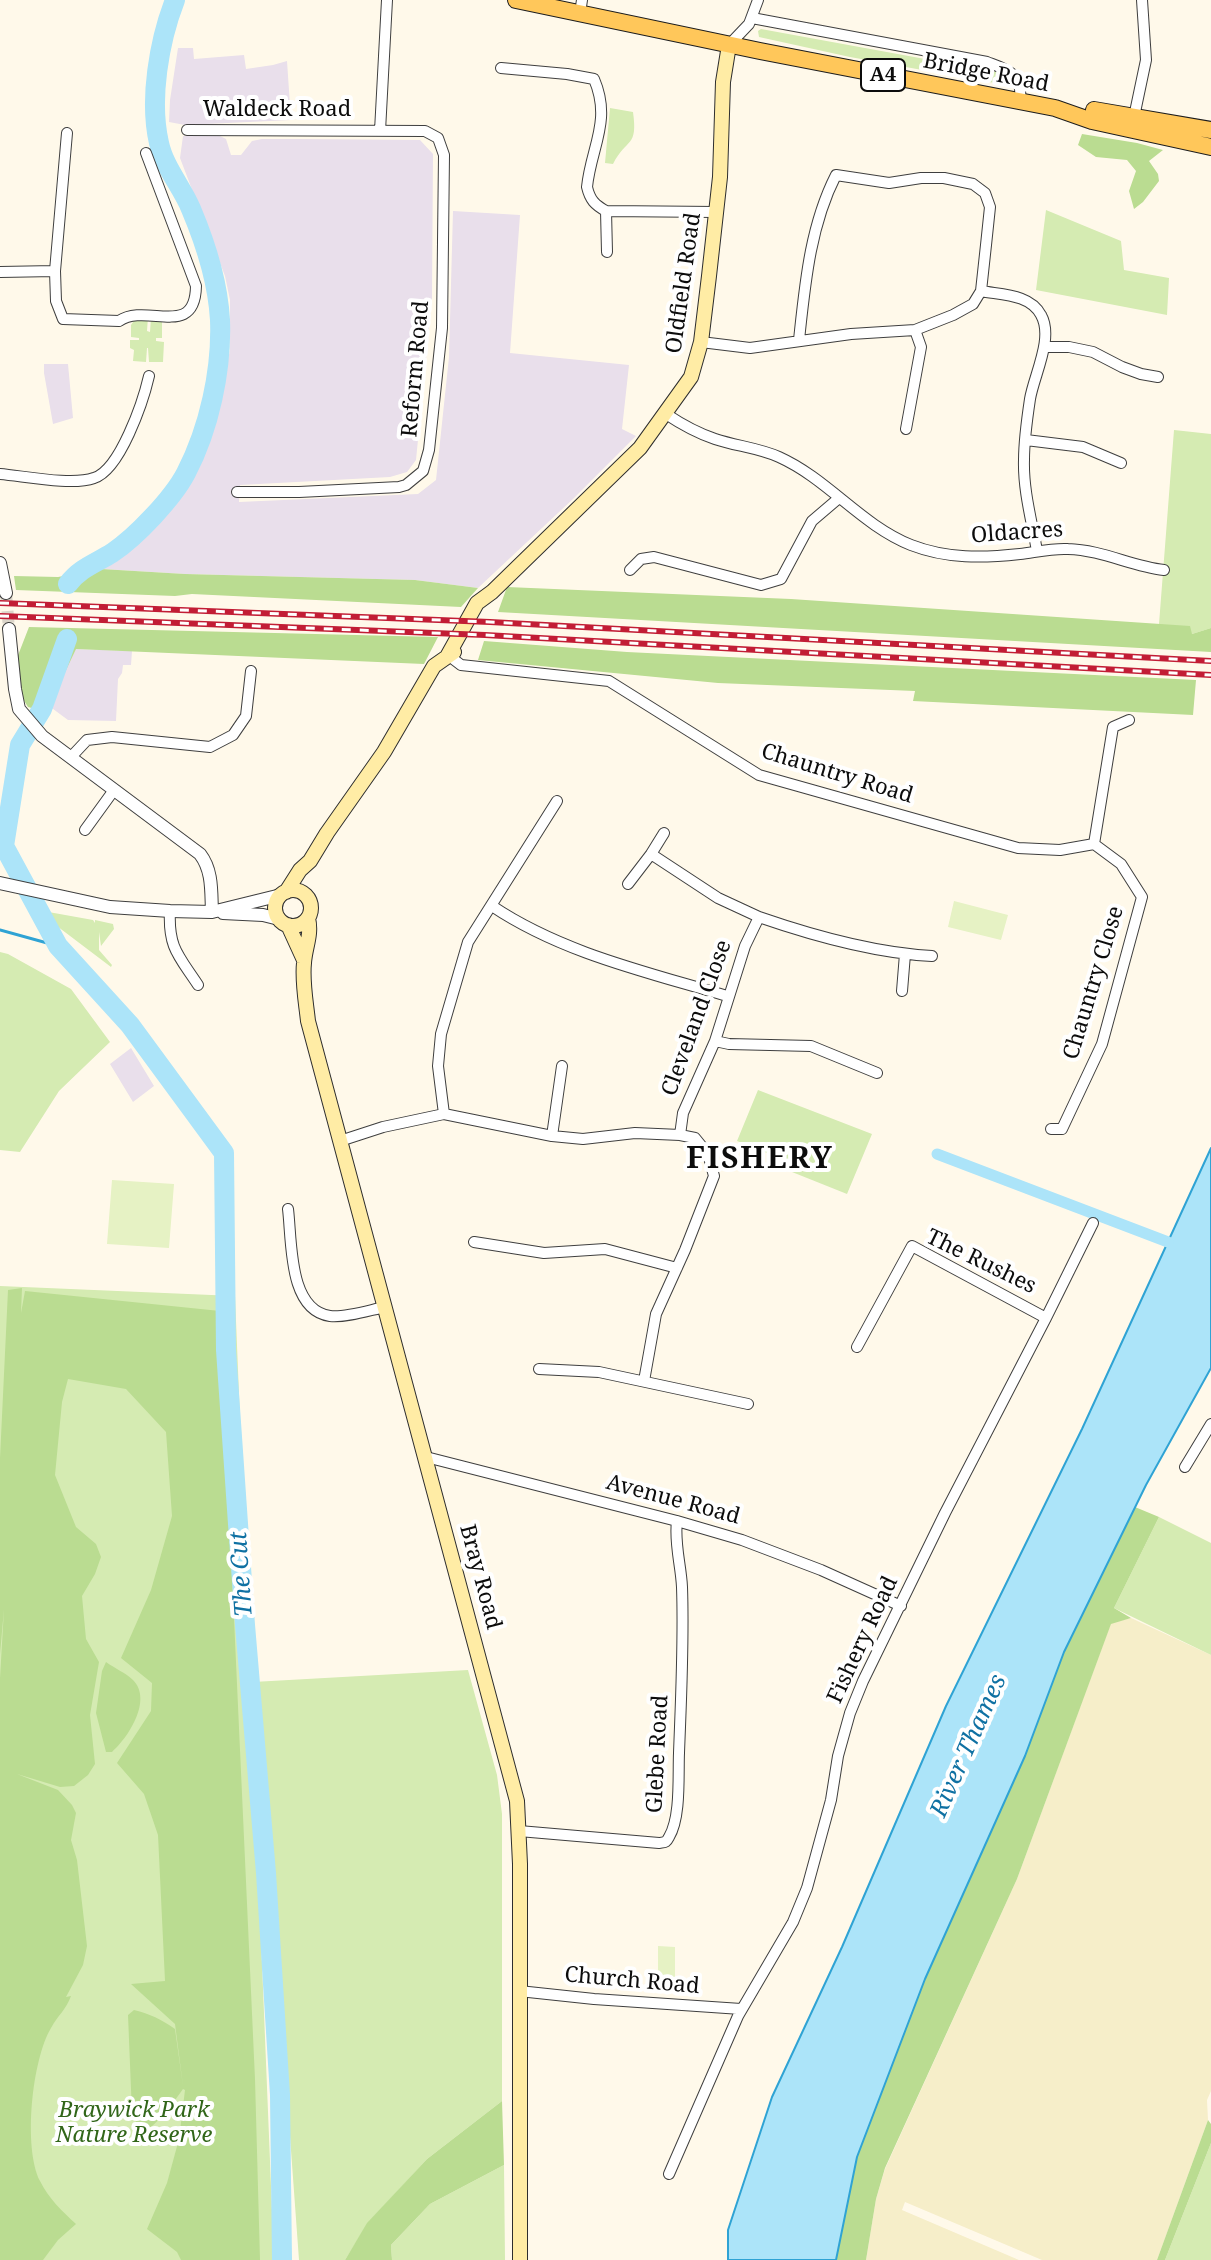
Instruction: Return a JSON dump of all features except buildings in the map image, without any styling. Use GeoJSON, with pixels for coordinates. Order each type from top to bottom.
{"type":"FeatureCollection","features":[{"type":"Feature","properties":{"kind":"main road","name":"Bridge Road"},"geometry":{"type":"LineString","coordinates":[[516,0],[581,6],[729,45],[1066,111],[1092,121],[1211,147]]}},
{"type":"Feature","properties":{"kind":"main road","name":"Oldfield Road"},"geometry":{"type":"LineString","coordinates":[[283,893],[310,861],[384,752],[434,666],[464,648],[492,592],[640,448],[691,377],[701,342],[716,212],[723,82],[729,45]]}},
{"type":"Feature","properties":{"kind":"main road","name":"A4"},"geometry":{"type":"LineString","coordinates":[[1066,111],[1083,109],[1211,130]]}},
{"type":"Feature","properties":{"kind":"main road"},"geometry":{"type":"LineString","coordinates":[[284,922],[298,926],[308,918],[312,907],[307,896],[310,861]]}},
{"type":"Feature","properties":{"kind":"main road"},"geometry":{"type":"LineString","coordinates":[[304,960],[276,909],[283,893],[297,890],[307,896]]}},
{"type":"Feature","properties":{"kind":"main road","name":"Bray Road"},"geometry":{"type":"LineString","coordinates":[[308,918],[310,928],[303,978],[308,1021],[514,1791],[519,1831],[520,2260]]}},
{"type":"Feature","properties":{"kind":"street","name":"Waldeck Road"},"geometry":{"type":"LineString","coordinates":[[187,130],[380,131],[387,0]]}},
{"type":"Feature","properties":{"kind":"street"},"geometry":{"type":"LineString","coordinates":[[729,45],[745,30],[758,0]]}},
{"type":"Feature","properties":{"kind":"street"},"geometry":{"type":"LineString","coordinates":[[1134,117],[1146,60],[1142,0]]}},
{"type":"Feature","properties":{"kind":"street"},"geometry":{"type":"LineString","coordinates":[[752,18],[987,62],[1016,76],[1021,89],[1020,102]]}},
{"type":"Feature","properties":{"kind":"street"},"geometry":{"type":"LineString","coordinates":[[501,68],[594,79],[600,92],[602,119],[587,187],[596,206],[606,211],[716,212]]}},
{"type":"Feature","properties":{"kind":"street","name":"Reform Road"},"geometry":{"type":"LineString","coordinates":[[237,492],[399,487],[417,477],[427,461],[442,328],[444,155],[442,145],[431,133],[380,131]]}},
{"type":"Feature","properties":{"kind":"street"},"geometry":{"type":"LineString","coordinates":[[67,133],[55,271],[56,301],[63,319],[119,321],[127,316],[179,316],[190,311],[196,303],[196,286],[146,153]]}},
{"type":"Feature","properties":{"kind":"street"},"geometry":{"type":"LineString","coordinates":[[701,342],[750,348],[851,334],[915,330],[953,315],[973,304],[981,291],[990,207],[985,193],[973,184],[944,178],[889,183],[836,175],[824,199],[812,247],[799,340]]}},
{"type":"Feature","properties":{"kind":"street"},"geometry":{"type":"LineString","coordinates":[[606,211],[607,252]]}},
{"type":"Feature","properties":{"kind":"street"},"geometry":{"type":"LineString","coordinates":[[0,272],[55,271]]}},
{"type":"Feature","properties":{"kind":"street"},"geometry":{"type":"LineString","coordinates":[[981,291],[1022,298],[1032,304],[1045,326],[1044,347],[1031,396],[1024,462],[1037,551]]}},
{"type":"Feature","properties":{"kind":"street"},"geometry":{"type":"LineString","coordinates":[[906,429],[921,347],[915,330]]}},
{"type":"Feature","properties":{"kind":"street"},"geometry":{"type":"LineString","coordinates":[[1044,347],[1069,347],[1093,352],[1122,367],[1158,377]]}},
{"type":"Feature","properties":{"kind":"street"},"geometry":{"type":"LineString","coordinates":[[0,474],[70,480],[91,480],[103,475],[128,434],[140,388],[149,376]]}},
{"type":"Feature","properties":{"kind":"street","name":"Oldacres"},"geometry":{"type":"LineString","coordinates":[[666,414],[691,430],[714,439],[778,456],[810,473],[890,535],[935,553],[995,557],[1064,548],[1079,549],[1164,570]]}},
{"type":"Feature","properties":{"kind":"street"},"geometry":{"type":"LineString","coordinates":[[1026,440],[1083,447],[1121,463]]}},
{"type":"Feature","properties":{"kind":"street"},"geometry":{"type":"LineString","coordinates":[[630,570],[641,559],[654,557],[761,585],[781,579],[812,521],[839,498]]}},
{"type":"Feature","properties":{"kind":"street"},"geometry":{"type":"LineString","coordinates":[[0,563],[6,593]]}},
{"type":"Feature","properties":{"kind":"street"},"geometry":{"type":"LineString","coordinates":[[9,629],[19,709],[42,736],[200,854],[209,871],[212,912]]}},
{"type":"Feature","properties":{"kind":"street","name":"Chauntry Road"},"geometry":{"type":"LineString","coordinates":[[448,655],[461,665],[609,681],[759,775],[1018,848],[1060,850],[1094,844]]}},
{"type":"Feature","properties":{"kind":"street"},"geometry":{"type":"LineString","coordinates":[[71,757],[87,740],[112,737],[210,747],[233,735],[246,716],[251,671]]}},
{"type":"Feature","properties":{"kind":"street"},"geometry":{"type":"LineString","coordinates":[[1094,844],[1113,727],[1129,720]]}},
{"type":"Feature","properties":{"kind":"street"},"geometry":{"type":"LineString","coordinates":[[85,830],[114,790]]}},
{"type":"Feature","properties":{"kind":"street"},"geometry":{"type":"LineString","coordinates":[[444,1114],[438,1066],[441,1034],[468,942],[557,801]]}},
{"type":"Feature","properties":{"kind":"street"},"geometry":{"type":"LineString","coordinates":[[628,884],[664,833]]}},
{"type":"Feature","properties":{"kind":"street","name":"Chauntry Close"},"geometry":{"type":"LineString","coordinates":[[1051,1129],[1062,1129],[1102,1044],[1142,897],[1121,864],[1094,844]]}},
{"type":"Feature","properties":{"kind":"street"},"geometry":{"type":"LineString","coordinates":[[651,854],[718,898],[759,917],[799,931],[905,954],[932,956]]}},
{"type":"Feature","properties":{"kind":"street"},"geometry":{"type":"LineString","coordinates":[[0,883],[123,909],[263,915],[284,922]]}},
{"type":"Feature","properties":{"kind":"street"},"geometry":{"type":"LineString","coordinates":[[212,912],[283,893]]}},
{"type":"Feature","properties":{"kind":"street"},"geometry":{"type":"LineString","coordinates":[[492,906],[586,954],[727,996]]}},
{"type":"Feature","properties":{"kind":"street"},"geometry":{"type":"LineString","coordinates":[[170,911],[169,933],[174,948],[198,985]]}},
{"type":"Feature","properties":{"kind":"street","name":"Cleveland Close"},"geometry":{"type":"LineString","coordinates":[[680,1135],[683,1113],[715,1041],[727,996],[759,917]]}},
{"type":"Feature","properties":{"kind":"street"},"geometry":{"type":"LineString","coordinates":[[902,991],[905,954]]}},
{"type":"Feature","properties":{"kind":"street"},"geometry":{"type":"LineString","coordinates":[[715,1041],[811,1046],[877,1073]]}},
{"type":"Feature","properties":{"kind":"street"},"geometry":{"type":"LineString","coordinates":[[552,1136],[562,1066]]}},
{"type":"Feature","properties":{"kind":"street"},"geometry":{"type":"LineString","coordinates":[[340,1141],[383,1127],[444,1114],[552,1136],[583,1139],[635,1133],[695,1138],[708,1154],[714,1176],[656,1314],[644,1381]]}},
{"type":"Feature","properties":{"kind":"street"},"geometry":{"type":"LineString","coordinates":[[288,1209],[297,1286],[308,1305],[332,1316],[385,1307]]}},
{"type":"Feature","properties":{"kind":"street","name":"Fishery Road"},"geometry":{"type":"LineString","coordinates":[[669,2174],[741,2009],[793,1922],[807,1888],[831,1800],[838,1756],[863,1681],[1093,1223]]}},
{"type":"Feature","properties":{"kind":"street"},"geometry":{"type":"LineString","coordinates":[[474,1242],[544,1253],[605,1249],[677,1268]]}},
{"type":"Feature","properties":{"kind":"street","name":"The Rushes"},"geometry":{"type":"LineString","coordinates":[[857,1347],[912,1246],[1046,1318]]}},
{"type":"Feature","properties":{"kind":"street"},"geometry":{"type":"LineString","coordinates":[[539,1369],[599,1372],[748,1404]]}},
{"type":"Feature","properties":{"kind":"street"},"geometry":{"type":"LineString","coordinates":[[1185,1467],[1211,1424]]}},
{"type":"Feature","properties":{"kind":"street","name":"Avenue Road"},"geometry":{"type":"LineString","coordinates":[[426,1457],[742,1540],[821,1570],[901,1606]]}},
{"type":"Feature","properties":{"kind":"street","name":"Glebe Road"},"geometry":{"type":"LineString","coordinates":[[519,1831],[659,1843],[668,1838],[678,1791],[683,1646],[677,1521]]}},
{"type":"Feature","properties":{"kind":"street","name":"Church Road"},"geometry":{"type":"LineString","coordinates":[[519,1991],[741,2009]]}},
{"type":"Feature","properties":{"kind":"shaded area"},"geometry":{"type":"Polygon","coordinates":[[[178,48],[193,48],[194,59],[244,55],[246,69],[287,61],[291,120],[185,125],[169,122],[178,48]]]}},
{"type":"Feature","properties":{"kind":"shaded area"},"geometry":{"type":"Polygon","coordinates":[[[218,135],[226,139],[231,155],[241,155],[252,141],[262,139],[420,140],[433,154],[432,297],[416,460],[407,472],[390,477],[240,485],[239,502],[418,494],[436,480],[449,357],[453,211],[520,215],[510,353],[629,365],[622,429],[636,436],[478,588],[415,580],[101,569],[142,538],[171,507],[206,447],[215,423],[230,350],[230,300],[225,276],[180,158],[183,136],[218,135]]]}},
{"type":"Feature","properties":{"kind":"shaded area"},"geometry":{"type":"Polygon","coordinates":[[[44,364],[68,364],[73,418],[53,424],[44,364]]]}},
{"type":"Feature","properties":{"kind":"shaded area"},"geometry":{"type":"Polygon","coordinates":[[[75,649],[132,651],[131,665],[123,665],[118,679],[116,721],[68,720],[49,706],[75,649]]]}},
{"type":"Feature","properties":{"kind":"shaded area"},"geometry":{"type":"Polygon","coordinates":[[[131,1048],[154,1086],[133,1102],[110,1064],[131,1048]]]}},
{"type":"Feature","properties":{"kind":"shaded area"},"geometry":{"type":"Polygon","coordinates":[[[1131,1618],[1211,1655],[1211,2091],[1207,2100],[1208,2120],[1157,2260],[1042,2260],[905,2202],[902,2210],[1019,2260],[866,2260],[876,2199],[885,2169],[1017,1879],[1111,1623],[1131,1618]]]}},
{"type":"Feature","properties":{"kind":"green space"},"geometry":{"type":"Polygon","coordinates":[[[761,29],[1007,74],[1017,87],[759,37],[758,31],[761,29]]]}},
{"type":"Feature","properties":{"kind":"green space"},"geometry":{"type":"Polygon","coordinates":[[[610,108],[633,112],[634,123],[633,137],[613,164],[605,163],[610,108]]]}},
{"type":"Feature","properties":{"kind":"green space"},"geometry":{"type":"Polygon","coordinates":[[[1082,134],[1163,150],[1149,161],[1159,181],[1143,202],[1134,209],[1129,191],[1136,171],[1127,160],[1096,157],[1078,145],[1082,134]]]}},
{"type":"Feature","properties":{"kind":"green space"},"geometry":{"type":"Polygon","coordinates":[[[1046,210],[1121,241],[1124,270],[1169,278],[1167,315],[1036,290],[1046,210]]]}},
{"type":"Feature","properties":{"kind":"green space"},"geometry":{"type":"Polygon","coordinates":[[[148,317],[147,331],[150,332],[151,317],[162,317],[162,338],[156,338],[156,341],[164,342],[163,362],[149,362],[148,348],[146,362],[133,361],[134,350],[130,348],[130,340],[139,338],[131,337],[131,325],[135,319],[148,317]]]}},
{"type":"Feature","properties":{"kind":"green space"},"geometry":{"type":"Polygon","coordinates":[[[1174,430],[1211,434],[1211,628],[1192,634],[1159,624],[1174,430]]]}},
{"type":"Feature","properties":{"kind":"green space"},"geometry":{"type":"Polygon","coordinates":[[[101,569],[415,580],[478,588],[461,607],[192,594],[16,590],[14,576],[58,577],[101,569]]]}},
{"type":"Feature","properties":{"kind":"green space"},"geometry":{"type":"Polygon","coordinates":[[[507,587],[791,599],[1190,626],[1192,634],[1211,628],[1211,652],[498,612],[507,587]]]}},
{"type":"Feature","properties":{"kind":"green space"},"geometry":{"type":"Polygon","coordinates":[[[29,627],[438,637],[424,664],[76,649],[49,706],[35,709],[28,707],[23,699],[15,663],[29,627]]]}},
{"type":"Feature","properties":{"kind":"green space"},"geometry":{"type":"Polygon","coordinates":[[[484,641],[627,652],[1196,680],[1193,715],[913,701],[915,691],[718,683],[478,660],[484,641]]]}},
{"type":"Feature","properties":{"kind":"green space"},"geometry":{"type":"Polygon","coordinates":[[[954,901],[1008,915],[1001,940],[948,927],[954,901]]]}},
{"type":"Feature","properties":{"kind":"green space"},"geometry":{"type":"Polygon","coordinates":[[[43,911],[113,924],[114,929],[101,946],[99,932],[99,950],[111,967],[45,917],[43,911]]]}},
{"type":"Feature","properties":{"kind":"green space"},"geometry":{"type":"Polygon","coordinates":[[[0,952],[71,989],[110,1042],[59,1091],[20,1152],[0,1150],[0,952]]]}},
{"type":"Feature","properties":{"kind":"green space"},"geometry":{"type":"Polygon","coordinates":[[[758,1090],[872,1134],[847,1194],[792,1172],[795,1164],[737,1141],[758,1090]]]}},
{"type":"Feature","properties":{"kind":"green space"},"geometry":{"type":"Polygon","coordinates":[[[112,1180],[174,1184],[169,1248],[107,1244],[112,1180]]]}},
{"type":"Feature","properties":{"kind":"green space","name":"Braywick Park Nature Reserve"},"geometry":{"type":"Polygon","coordinates":[[[0,1286],[235,1296],[274,2260],[0,2260],[0,1286]]]}},
{"type":"Feature","properties":{"kind":"green space","name":"Braywick Park Nature Reserve"},"geometry":{"type":"Polygon","coordinates":[[[22,1288],[21,1313],[25,1291],[220,1311],[255,2079],[260,2260],[181,2260],[177,2252],[147,2229],[167,2183],[179,2139],[185,2090],[151,2127],[141,2127],[136,2122],[132,2114],[128,2015],[134,2010],[155,2017],[175,2029],[183,2086],[175,2024],[131,1984],[165,1981],[158,1835],[144,1794],[117,1763],[151,1711],[152,1683],[121,1658],[151,1590],[172,1516],[166,1432],[126,1389],[68,1379],[62,1402],[55,1475],[76,1527],[96,1544],[101,1557],[82,1596],[86,1639],[99,1662],[90,1715],[95,1764],[88,1775],[74,1786],[60,1787],[17,1774],[58,1790],[76,1813],[71,1840],[77,1860],[87,1946],[83,1965],[66,1997],[71,1996],[69,2001],[44,2042],[35,2082],[31,2126],[35,2166],[40,2181],[76,2224],[58,2240],[43,2260],[0,2260],[0,1678],[4,1609],[0,1654],[0,1458],[8,1290],[22,1288]]]}},
{"type":"Feature","properties":{"kind":"green space"},"geometry":{"type":"Polygon","coordinates":[[[1135,1507],[1159,1517],[1114,1608],[1131,1618],[1111,1624],[1017,1879],[885,2168],[876,2199],[866,2260],[836,2260],[857,2157],[925,1979],[1025,1756],[1064,1652],[1135,1507]]]}},
{"type":"Feature","properties":{"kind":"green space"},"geometry":{"type":"Polygon","coordinates":[[[1159,1517],[1211,1543],[1211,1655],[1114,1608],[1159,1517]]]}},
{"type":"Feature","properties":{"kind":"green space"},"geometry":{"type":"Polygon","coordinates":[[[106,1662],[133,1680],[140,1698],[131,1728],[112,1752],[106,1752],[96,1713],[106,1662]]]}},
{"type":"Feature","properties":{"kind":"green space"},"geometry":{"type":"Polygon","coordinates":[[[468,1670],[497,1775],[502,1814],[502,2101],[427,2159],[368,2223],[345,2260],[299,2260],[253,1682],[468,1670]]]}},
{"type":"Feature","properties":{"kind":"green space"},"geometry":{"type":"Polygon","coordinates":[[[658,1946],[675,1947],[675,1985],[658,1985],[658,1946]]]}},
{"type":"Feature","properties":{"kind":"green space"},"geometry":{"type":"Polygon","coordinates":[[[502,2101],[504,2165],[430,2204],[391,2245],[392,2260],[345,2260],[367,2223],[427,2159],[502,2101]]]}},
{"type":"Feature","properties":{"kind":"green space"},"geometry":{"type":"Polygon","coordinates":[[[1208,2120],[1211,2124],[1211,2143],[1165,2260],[1157,2260],[1208,2120]]]}},
{"type":"Feature","properties":{"kind":"green space"},"geometry":{"type":"Polygon","coordinates":[[[1211,2143],[1211,2260],[1165,2260],[1211,2143]]]}},
{"type":"Feature","properties":{"kind":"green space"},"geometry":{"type":"Polygon","coordinates":[[[504,2165],[505,2260],[392,2260],[391,2245],[430,2204],[504,2165]]]}},
{"type":"Feature","properties":{"kind":"water","name":"River Thames"},"geometry":{"type":"Polygon","coordinates":[[[1211,1148],[1211,1368],[1146,1485],[1064,1652],[1025,1756],[925,1979],[857,2157],[836,2260],[728,2260],[728,2230],[772,2097],[842,1947],[946,1706],[1082,1429],[1211,1148]]]}},
{"type":"Feature","properties":{"kind":"waterway"},"geometry":{"type":"LineString","coordinates":[[68,584],[83,570],[132,537],[172,494],[186,473],[201,438],[216,379],[220,320],[214,278],[191,209],[161,152],[156,126],[157,71],[175,0]]}},
{"type":"Feature","properties":{"kind":"waterway","name":"The Cut"},"geometry":{"type":"LineString","coordinates":[[67,639],[42,709],[20,745],[4,846],[58,946],[130,1025],[224,1153],[226,1350],[280,2095],[282,2260]]}},
{"type":"Feature","properties":{"kind":"waterway"},"geometry":{"type":"LineString","coordinates":[[0,930],[58,946]]}},
{"type":"Feature","properties":{"kind":"waterway"},"geometry":{"type":"LineString","coordinates":[[937,1154],[1168,1242]]}},
{"type":"Feature","properties":{"kind":"tunnel"},"geometry":{"type":"LineString","coordinates":[[6,593],[9,629]]}},
{"type":"Feature","properties":{"kind":"railway"},"geometry":{"type":"LineString","coordinates":[[0,603],[490,622],[1211,661]]}},
{"type":"Feature","properties":{"kind":"railway"},"geometry":{"type":"LineString","coordinates":[[0,616],[485,635],[1211,675]]}},
{"type":"Feature","properties":{"kind":"district","name":"FISHERY"},"geometry":{"type":"Point","coordinates":[760,1159]}}]}
